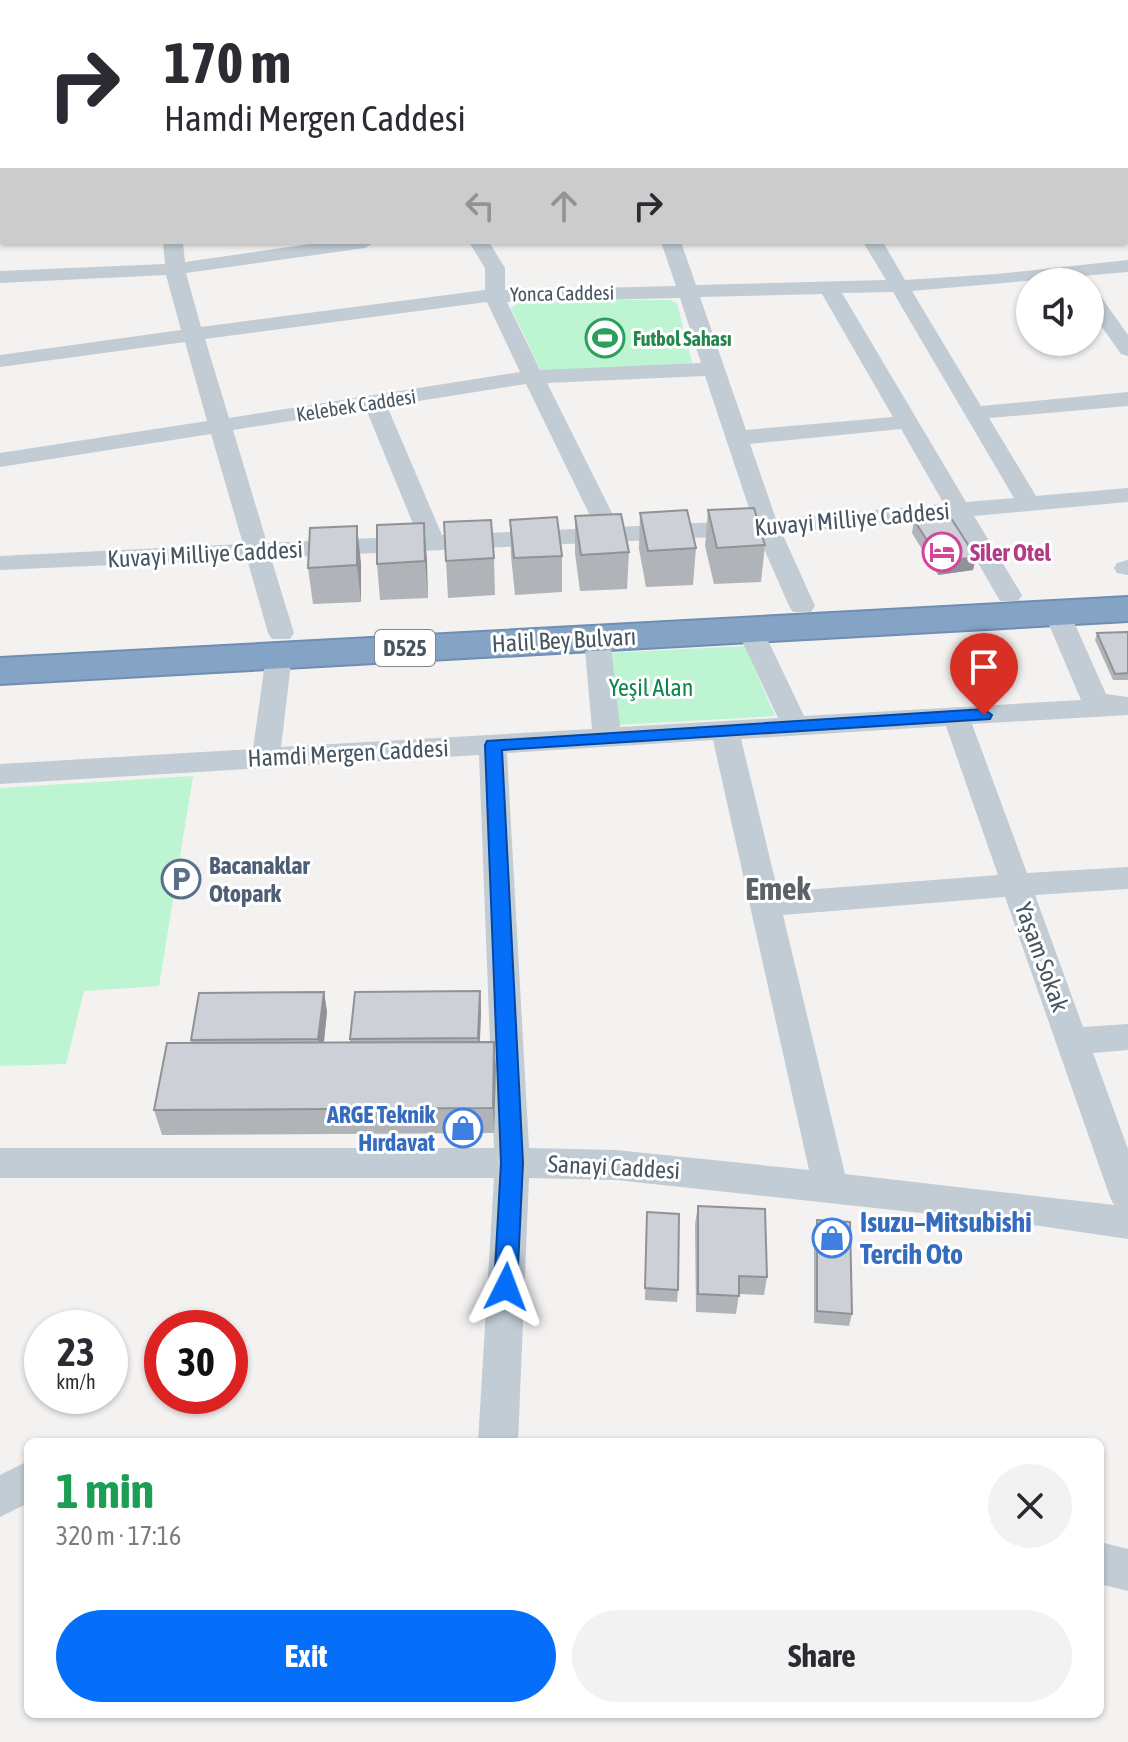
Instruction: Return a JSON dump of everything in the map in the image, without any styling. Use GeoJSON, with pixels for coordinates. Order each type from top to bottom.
{"type":"FeatureCollection","features":[{"type":"Feature","properties":{"kind":"highway","name":"Halil Bey Bulvarı"},"geometry":{"type":"LineString","coordinates":[[0,671],[280,644],[802,606],[1009,595],[1127,575]]}},
{"type":"Feature","properties":{"kind":"highway","name":"Halil Bey Bulvarı"},"geometry":{"type":"LineString","coordinates":[[0,646],[597,638],[1128,609]]}},
{"type":"Feature","properties":{"kind":"street"},"geometry":{"type":"LineString","coordinates":[[173,244],[174,269],[257,552],[280,644],[266,758]]}},
{"type":"Feature","properties":{"kind":"street"},"geometry":{"type":"LineString","coordinates":[[0,277],[174,269],[351,244]]}},
{"type":"Feature","properties":{"kind":"street"},"geometry":{"type":"LineString","coordinates":[[480,244],[495,268],[495,294],[500,311],[611,534]]}},
{"type":"Feature","properties":{"kind":"street"},"geometry":{"type":"LineString","coordinates":[[672,244],[767,527],[802,606]]}},
{"type":"Feature","properties":{"kind":"street"},"geometry":{"type":"LineString","coordinates":[[874,244],[1029,504]]}},
{"type":"Feature","properties":{"kind":"street","name":"Yonca Caddesi"},"geometry":{"type":"LineString","coordinates":[[1104,271],[1128,266]]}},
{"type":"Feature","properties":{"kind":"street","name":"Yonca Caddesi"},"geometry":{"type":"LineString","coordinates":[[0,361],[495,294],[829,288],[1016,280]]}},
{"type":"Feature","properties":{"kind":"street"},"geometry":{"type":"LineString","coordinates":[[829,288],[1009,595]]}},
{"type":"Feature","properties":{"kind":"street"},"geometry":{"type":"LineString","coordinates":[[1128,315],[1105,317],[1128,350]]}},
{"type":"Feature","properties":{"kind":"street","name":"Kelebek Caddesi"},"geometry":{"type":"LineString","coordinates":[[0,460],[532,377],[714,369]]}},
{"type":"Feature","properties":{"kind":"street"},"geometry":{"type":"LineString","coordinates":[[974,413],[1128,399]]}},
{"type":"Feature","properties":{"kind":"street"},"geometry":{"type":"LineString","coordinates":[[374,402],[433,543]]}},
{"type":"Feature","properties":{"kind":"street"},"geometry":{"type":"LineString","coordinates":[[737,438],[907,422]]}},
{"type":"Feature","properties":{"kind":"street","name":"Kuvayi Milliye Caddesi"},"geometry":{"type":"LineString","coordinates":[[0,563],[767,527],[1128,495]]}},
{"type":"Feature","properties":{"kind":"street"},"geometry":{"type":"LineString","coordinates":[[1057,613],[1096,702],[1128,706]]}},
{"type":"Feature","properties":{"kind":"street"},"geometry":{"type":"LineString","coordinates":[[750,630],[795,726]]}},
{"type":"Feature","properties":{"kind":"street"},"geometry":{"type":"LineString","coordinates":[[597,638],[607,738]]}},
{"type":"Feature","properties":{"kind":"street","name":"Hamdi Mergen Caddesi"},"geometry":{"type":"LineString","coordinates":[[0,774],[1128,706]]}},
{"type":"Feature","properties":{"kind":"street","name":"Yaşam Sokak"},"geometry":{"type":"LineString","coordinates":[[956,717],[1128,1197]]}},
{"type":"Feature","properties":{"kind":"street"},"geometry":{"type":"LineString","coordinates":[[725,730],[830,1187]]}},
{"type":"Feature","properties":{"kind":"street"},"geometry":{"type":"LineString","coordinates":[[493,745],[512,1163],[498,1438]]}},
{"type":"Feature","properties":{"kind":"street"},"geometry":{"type":"LineString","coordinates":[[765,905],[1128,878]]}},
{"type":"Feature","properties":{"kind":"street"},"geometry":{"type":"LineString","coordinates":[[1072,1041],[1128,1037]]}},
{"type":"Feature","properties":{"kind":"street","name":"Sanayi Caddesi"},"geometry":{"type":"LineString","coordinates":[[0,1163],[616,1165],[1128,1223]]}},
{"type":"Feature","properties":{"kind":"street"},"geometry":{"type":"LineString","coordinates":[[0,1497],[24,1483]]}},
{"type":"Feature","properties":{"kind":"street"},"geometry":{"type":"LineString","coordinates":[[1104,1564],[1128,1570]]}},
{"type":"Feature","properties":{"kind":"green space","name":"Futbol Sahası"},"geometry":{"type":"Polygon","coordinates":[[[521,300],[670,300],[677,303],[693,367],[542,373],[511,308],[521,300]]]}},
{"type":"Feature","properties":{"kind":"green space","name":"Yeşil Alan"},"geometry":{"type":"Polygon","coordinates":[[[745,646],[775,716],[617,725],[608,653],[745,646]]]}},
{"type":"Feature","properties":{"kind":"green space"},"geometry":{"type":"Polygon","coordinates":[[[193,776],[159,986],[84,991],[66,1064],[0,1066],[0,788],[193,776]]]}},
{"type":"Feature","properties":{"kind":"building"},"geometry":{"type":"Polygon","coordinates":[[[754,508],[765,545],[717,548],[708,510],[754,508]]]}},
{"type":"Feature","properties":{"kind":"building"},"geometry":{"type":"Polygon","coordinates":[[[687,510],[696,548],[648,551],[640,513],[687,510]]]}},
{"type":"Feature","properties":{"kind":"building"},"geometry":{"type":"Polygon","coordinates":[[[621,514],[629,552],[581,555],[575,516],[621,514]]]}},
{"type":"Feature","properties":{"kind":"building"},"geometry":{"type":"Polygon","coordinates":[[[949,515],[976,557],[941,562],[914,520],[949,515]]]}},
{"type":"Feature","properties":{"kind":"building"},"geometry":{"type":"Polygon","coordinates":[[[557,517],[562,556],[514,558],[510,520],[557,517]]]}},
{"type":"Feature","properties":{"kind":"building"},"geometry":{"type":"Polygon","coordinates":[[[491,520],[494,558],[446,561],[444,522],[491,520]]]}},
{"type":"Feature","properties":{"kind":"building"},"geometry":{"type":"Polygon","coordinates":[[[424,523],[425,561],[377,564],[377,525],[424,523]]]}},
{"type":"Feature","properties":{"kind":"building"},"geometry":{"type":"Polygon","coordinates":[[[357,526],[357,565],[308,568],[310,528],[357,526]]]}},
{"type":"Feature","properties":{"kind":"building"},"geometry":{"type":"Polygon","coordinates":[[[1128,632],[1128,673],[1115,674],[1097,633],[1128,632]]]}},
{"type":"Feature","properties":{"kind":"building"},"geometry":{"type":"Polygon","coordinates":[[[480,991],[478,1038],[350,1039],[355,992],[480,991]]]}},
{"type":"Feature","properties":{"kind":"building"},"geometry":{"type":"Polygon","coordinates":[[[324,992],[318,1039],[191,1040],[199,993],[324,992]]]}},
{"type":"Feature","properties":{"kind":"building"},"geometry":{"type":"Polygon","coordinates":[[[494,1042],[493,1108],[154,1110],[167,1043],[494,1042]]]}},
{"type":"Feature","properties":{"kind":"building"},"geometry":{"type":"Polygon","coordinates":[[[698,1206],[765,1209],[767,1277],[739,1276],[739,1296],[698,1294],[698,1206]]]}},
{"type":"Feature","properties":{"kind":"building"},"geometry":{"type":"Polygon","coordinates":[[[647,1212],[679,1214],[678,1290],[645,1288],[647,1212]]]}},
{"type":"Feature","properties":{"kind":"building"},"geometry":{"type":"Polygon","coordinates":[[[817,1220],[850,1222],[852,1314],[817,1311],[817,1220]]]}},
{"type":"Feature","properties":{"kind":"place","name":"Futbol Sahası"},"geometry":{"type":"Point","coordinates":[605,338]}},
{"type":"Feature","properties":{"kind":"place","name":"Siler Otel"},"geometry":{"type":"Point","coordinates":[942,552]}},
{"type":"Feature","properties":{"kind":"place","name":"Bacanaklar Otopark"},"geometry":{"type":"Point","coordinates":[181,879]}},
{"type":"Feature","properties":{"kind":"place","name":"ARGE Teknik Hırdavat"},"geometry":{"type":"Point","coordinates":[463,1128]}},
{"type":"Feature","properties":{"kind":"place","name":"Isuzu–Mitsubishi Tercih Oto"},"geometry":{"type":"Point","coordinates":[832,1238]}},
{"type":"Feature","properties":{"kind":"district","name":"Emek"},"geometry":{"type":"Point","coordinates":[778,888]}},
{"type":"Feature","properties":{"kind":"route"},"geometry":{"type":"LineString","coordinates":[[506,1287],[512,1163],[493,745],[984,715]]}}]}
